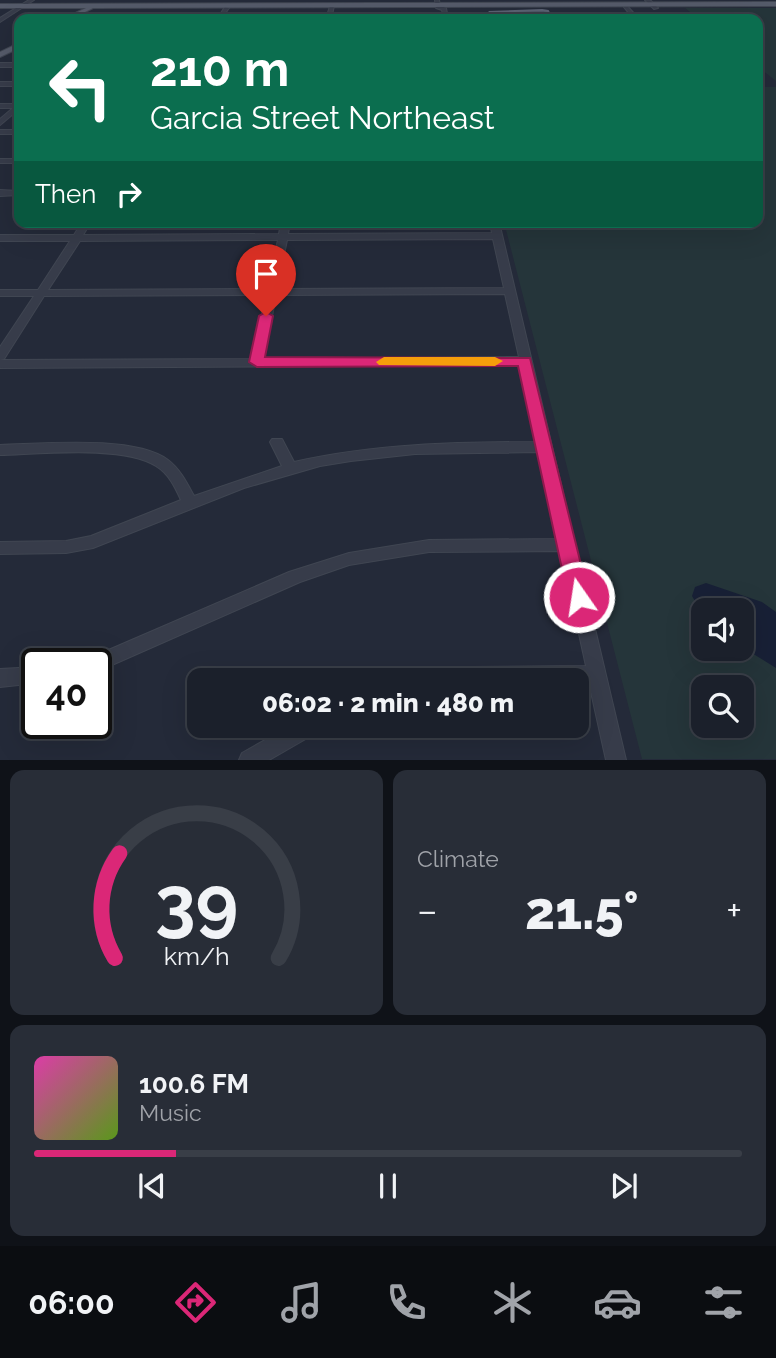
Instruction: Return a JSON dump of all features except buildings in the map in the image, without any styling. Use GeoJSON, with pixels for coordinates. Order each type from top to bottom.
{"type":"FeatureCollection","features":[{"type":"Feature","properties":{"kind":"main road"},"geometry":{"type":"LineString","coordinates":[[89,5],[104,0]]}},
{"type":"Feature","properties":{"kind":"main road"},"geometry":{"type":"LineString","coordinates":[[89,5],[192,8],[229,5],[776,6]]}},
{"type":"Feature","properties":{"kind":"main road"},"geometry":{"type":"LineString","coordinates":[[541,5],[655,7]]}},
{"type":"Feature","properties":{"kind":"main road"},"geometry":{"type":"LineString","coordinates":[[0,6],[331,7]]}},
{"type":"Feature","properties":{"kind":"street"},"geometry":{"type":"LineString","coordinates":[[0,20],[32,0]]}},
{"type":"Feature","properties":{"kind":"street"},"geometry":{"type":"LineString","coordinates":[[647,0],[655,7]]}},
{"type":"Feature","properties":{"kind":"street"},"geometry":{"type":"LineString","coordinates":[[329,14],[331,7]]}},
{"type":"Feature","properties":{"kind":"street"},"geometry":{"type":"LineString","coordinates":[[626,8],[632,14]]}},
{"type":"Feature","properties":{"kind":"street"},"geometry":{"type":"LineString","coordinates":[[0,123],[14,110]]}},
{"type":"Feature","properties":{"kind":"street"},"geometry":{"type":"LineString","coordinates":[[0,356],[83,228]]}},
{"type":"Feature","properties":{"kind":"street"},"geometry":{"type":"LineString","coordinates":[[257,362],[285,228]]}},
{"type":"Feature","properties":{"kind":"street"},"geometry":{"type":"LineString","coordinates":[[0,238],[283,237],[496,229],[616,760]]}},
{"type":"Feature","properties":{"kind":"street"},"geometry":{"type":"LineString","coordinates":[[0,293],[510,291]]}},
{"type":"Feature","properties":{"kind":"street"},"geometry":{"type":"LineString","coordinates":[[0,364],[524,361]]}},
{"type":"Feature","properties":{"kind":"street"},"geometry":{"type":"LineString","coordinates":[[278,442],[290,468]]}},
{"type":"Feature","properties":{"kind":"street"},"geometry":{"type":"LineString","coordinates":[[0,548],[79,545],[290,468],[404,449],[544,447]]}},
{"type":"Feature","properties":{"kind":"street"},"geometry":{"type":"LineString","coordinates":[[0,450],[117,450],[143,455],[158,460],[170,470],[190,503]]}},
{"type":"Feature","properties":{"kind":"street"},"geometry":{"type":"LineString","coordinates":[[112,657],[295,577],[349,559],[429,546],[566,545]]}},
{"type":"Feature","properties":{"kind":"street"},"geometry":{"type":"LineString","coordinates":[[589,674],[597,674]]}},
{"type":"Feature","properties":{"kind":"street"},"geometry":{"type":"LineString","coordinates":[[0,678],[21,676]]}},
{"type":"Feature","properties":{"kind":"street"},"geometry":{"type":"LineString","coordinates":[[248,760],[287,738]]}},
{"type":"Feature","properties":{"kind":"shaded area"},"geometry":{"type":"Polygon","coordinates":[[[685,8],[776,8],[776,81],[763,71],[763,14],[693,14],[685,8]]]}},
{"type":"Feature","properties":{"kind":"shaded area"},"geometry":{"type":"Polygon","coordinates":[[[763,87],[776,87],[776,759],[642,759],[506,228],[763,228],[763,87]]]}},
{"type":"Feature","properties":{"kind":"water"},"geometry":{"type":"Polygon","coordinates":[[[706,583],[750,598],[693,598],[695,587],[706,583]]]}},
{"type":"Feature","properties":{"kind":"water"},"geometry":{"type":"Polygon","coordinates":[[[754,599],[776,612],[776,668],[754,654],[754,599]]]}},
{"type":"Feature","properties":{"kind":"slow traffic"},"geometry":{"type":"LineString","coordinates":[[384,362],[495,361]]}},
{"type":"Feature","properties":{"kind":"route"},"geometry":{"type":"LineString","coordinates":[[266,316],[257,362],[524,361],[579,597]]}}]}
